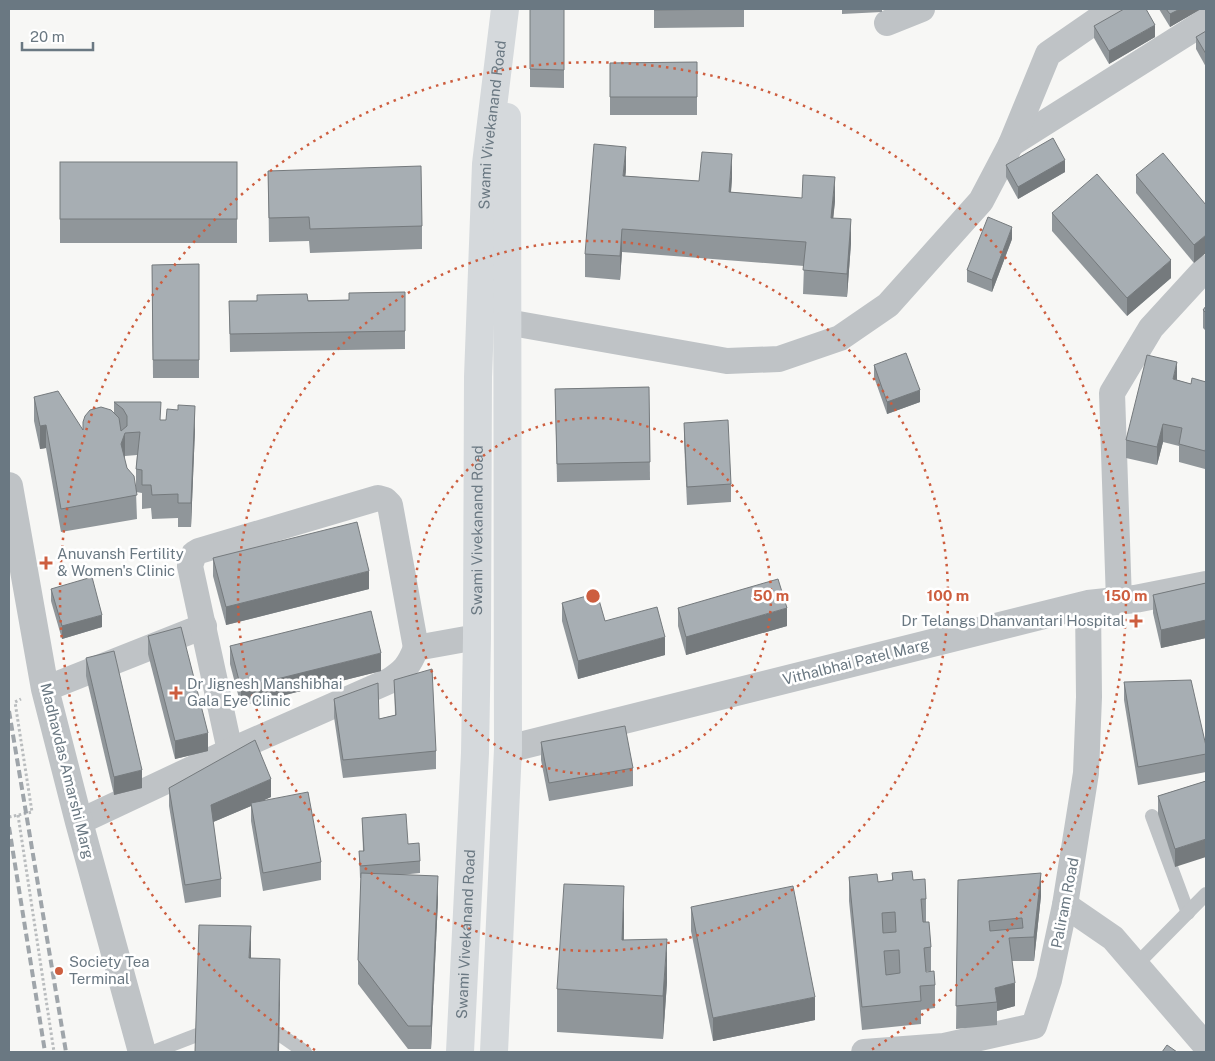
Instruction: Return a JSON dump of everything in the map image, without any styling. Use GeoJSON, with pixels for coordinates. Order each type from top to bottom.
{"type":"FeatureCollection","features":[{"type":"Feature","properties":{"kind":"main road","name":"Swami Vivekanand Road"},"geometry":{"type":"LineString","coordinates":[[460,1052],[475,753],[478,377],[486,164],[505,9]]}},
{"type":"Feature","properties":{"kind":"main road","name":"Swami Vivekanand Road"},"geometry":{"type":"LineString","coordinates":[[494,1052],[508,749],[506,54],[514,9]]}},
{"type":"Feature","properties":{"kind":"street"},"geometry":{"type":"LineString","coordinates":[[887,23],[922,9]]}},
{"type":"Feature","properties":{"kind":"street"},"geometry":{"type":"LineString","coordinates":[[507,322],[727,361],[780,359],[840,338],[888,305],[981,201],[1011,144],[1048,54],[1113,9]]}},
{"type":"Feature","properties":{"kind":"street"},"geometry":{"type":"LineString","coordinates":[[1011,144],[1206,21]]}},
{"type":"Feature","properties":{"kind":"street"},"geometry":{"type":"LineString","coordinates":[[1119,601],[1112,393],[1151,328],[1206,268]]}},
{"type":"Feature","properties":{"kind":"street","name":"Madhavdas Amarshi Marg"},"geometry":{"type":"LineString","coordinates":[[9,486],[45,689],[142,1052]]}},
{"type":"Feature","properties":{"kind":"street"},"geometry":{"type":"LineString","coordinates":[[79,822],[230,751],[388,681],[399,674],[410,663],[416,648],[390,505],[385,500],[378,498],[194,554],[190,566],[230,751]]}},
{"type":"Feature","properties":{"kind":"street","name":"Vithalbhai Patel Marg"},"geometry":{"type":"LineString","coordinates":[[508,749],[1088,604],[1136,599],[1206,585]]}},
{"type":"Feature","properties":{"kind":"street","name":"Paliram Road"},"geometry":{"type":"LineString","coordinates":[[864,1052],[944,1046],[1034,1026],[1050,980],[1065,905],[1086,773],[1089,697],[1088,604]]}},
{"type":"Feature","properties":{"kind":"street"},"geometry":{"type":"LineString","coordinates":[[45,689],[204,626]]}},
{"type":"Feature","properties":{"kind":"street"},"geometry":{"type":"LineString","coordinates":[[416,648],[477,637]]}},
{"type":"Feature","properties":{"kind":"street"},"geometry":{"type":"LineString","coordinates":[[1065,905],[1113,938],[1206,1046]]}},
{"type":"Feature","properties":{"kind":"lane"},"geometry":{"type":"LineString","coordinates":[[1152,816],[1188,913]]}},
{"type":"Feature","properties":{"kind":"lane"},"geometry":{"type":"LineString","coordinates":[[1136,965],[1206,894]]}},
{"type":"Feature","properties":{"kind":"lane"},"geometry":{"type":"LineString","coordinates":[[279,1034],[305,1052]]}},
{"type":"Feature","properties":{"kind":"lane"},"geometry":{"type":"LineString","coordinates":[[153,1052],[197,1035]]}},
{"type":"Feature","properties":{"kind":"path"},"geometry":{"type":"LineString","coordinates":[[9,817],[32,812],[15,702]]}},
{"type":"Feature","properties":{"kind":"path"},"geometry":{"type":"LineString","coordinates":[[18,815],[54,1052]]}},
{"type":"Feature","properties":{"kind":"building"},"geometry":{"type":"Polygon","coordinates":[[[530,9],[564,9],[564,70],[530,69],[530,9]]]}},
{"type":"Feature","properties":{"kind":"building"},"geometry":{"type":"Polygon","coordinates":[[[654,9],[744,9],[654,10],[654,9]]]}},
{"type":"Feature","properties":{"kind":"building"},"geometry":{"type":"Polygon","coordinates":[[[1124,9],[1146,9],[1155,25],[1109,51],[1094,26],[1124,9]]]}},
{"type":"Feature","properties":{"kind":"building"},"geometry":{"type":"Polygon","coordinates":[[[1166,9],[1180,9],[1170,14],[1166,9]]]}},
{"type":"Feature","properties":{"kind":"building"},"geometry":{"type":"Polygon","coordinates":[[[1206,31],[1206,54],[1196,37],[1206,31]]]}},
{"type":"Feature","properties":{"kind":"building"},"geometry":{"type":"Polygon","coordinates":[[[697,62],[697,97],[610,97],[610,63],[697,62]]]}},
{"type":"Feature","properties":{"kind":"building"},"geometry":{"type":"Polygon","coordinates":[[[1053,138],[1065,160],[1018,187],[1006,165],[1053,138]]]}},
{"type":"Feature","properties":{"kind":"building"},"geometry":{"type":"Polygon","coordinates":[[[594,144],[626,147],[623,176],[699,181],[702,152],[732,154],[729,192],[802,198],[803,175],[835,177],[831,218],[851,219],[847,274],[803,270],[806,242],[622,229],[620,256],[585,254],[594,144]]]}},
{"type":"Feature","properties":{"kind":"building"},"geometry":{"type":"Polygon","coordinates":[[[1163,153],[1206,205],[1206,235],[1194,245],[1136,175],[1163,153]]]}},
{"type":"Feature","properties":{"kind":"building"},"geometry":{"type":"Polygon","coordinates":[[[60,162],[237,162],[237,219],[60,219],[60,162]]]}},
{"type":"Feature","properties":{"kind":"building"},"geometry":{"type":"Polygon","coordinates":[[[421,166],[422,226],[310,229],[309,217],[269,218],[268,171],[421,166]]]}},
{"type":"Feature","properties":{"kind":"building"},"geometry":{"type":"Polygon","coordinates":[[[1097,174],[1171,260],[1127,298],[1052,213],[1097,174]]]}},
{"type":"Feature","properties":{"kind":"building"},"geometry":{"type":"Polygon","coordinates":[[[988,217],[1012,227],[992,280],[967,270],[988,217]]]}},
{"type":"Feature","properties":{"kind":"building"},"geometry":{"type":"Polygon","coordinates":[[[199,264],[199,360],[153,360],[152,265],[199,264]]]}},
{"type":"Feature","properties":{"kind":"building"},"geometry":{"type":"Polygon","coordinates":[[[405,292],[405,331],[230,334],[229,301],[257,301],[257,295],[307,294],[308,301],[349,300],[349,293],[405,292]]]}},
{"type":"Feature","properties":{"kind":"building"},"geometry":{"type":"Polygon","coordinates":[[[906,353],[920,390],[887,402],[874,365],[906,353]]]}},
{"type":"Feature","properties":{"kind":"building"},"geometry":{"type":"Polygon","coordinates":[[[1147,355],[1177,362],[1173,379],[1191,384],[1192,378],[1206,382],[1205,451],[1179,444],[1182,428],[1163,424],[1157,447],[1126,440],[1147,355]]]}},
{"type":"Feature","properties":{"kind":"building"},"geometry":{"type":"Polygon","coordinates":[[[649,387],[650,462],[557,464],[555,389],[649,387]]]}},
{"type":"Feature","properties":{"kind":"building"},"geometry":{"type":"Polygon","coordinates":[[[58,391],[83,430],[85,416],[90,410],[101,407],[111,410],[119,418],[121,431],[127,426],[127,416],[123,409],[114,402],[161,402],[160,420],[166,420],[167,409],[178,410],[178,405],[195,406],[191,503],[178,503],[178,494],[152,495],[151,485],[142,485],[142,470],[136,469],[140,432],[125,433],[121,444],[127,468],[134,476],[137,495],[61,509],[46,425],[40,426],[34,397],[58,391]]]}},
{"type":"Feature","properties":{"kind":"building"},"geometry":{"type":"Polygon","coordinates":[[[728,420],[731,484],[687,487],[684,423],[728,420]]]}},
{"type":"Feature","properties":{"kind":"building"},"geometry":{"type":"Polygon","coordinates":[[[357,522],[369,571],[226,607],[213,558],[357,522]]]}},
{"type":"Feature","properties":{"kind":"building"},"geometry":{"type":"Polygon","coordinates":[[[92,577],[102,615],[62,626],[51,589],[92,577]]]}},
{"type":"Feature","properties":{"kind":"building"},"geometry":{"type":"Polygon","coordinates":[[[778,579],[787,608],[686,637],[678,608],[778,579]]]}},
{"type":"Feature","properties":{"kind":"building"},"geometry":{"type":"Polygon","coordinates":[[[1206,583],[1206,620],[1161,630],[1153,595],[1206,583]]]}},
{"type":"Feature","properties":{"kind":"building"},"geometry":{"type":"Polygon","coordinates":[[[597,593],[605,621],[657,607],[665,637],[578,661],[562,603],[597,593]]]}},
{"type":"Feature","properties":{"kind":"building"},"geometry":{"type":"Polygon","coordinates":[[[371,611],[381,653],[241,688],[230,646],[371,611]]]}},
{"type":"Feature","properties":{"kind":"building","name":"Dr Jignesh Manshibhai Gala Eye Clinic"},"geometry":{"type":"Polygon","coordinates":[[[181,627],[208,733],[175,741],[148,636],[181,627]]]}},
{"type":"Feature","properties":{"kind":"building"},"geometry":{"type":"Polygon","coordinates":[[[114,651],[142,770],[114,777],[86,658],[114,651]]]}},
{"type":"Feature","properties":{"kind":"building"},"geometry":{"type":"Polygon","coordinates":[[[432,669],[436,751],[343,760],[334,699],[378,683],[379,719],[396,715],[394,680],[432,669]]]}},
{"type":"Feature","properties":{"kind":"building"},"geometry":{"type":"Polygon","coordinates":[[[1191,680],[1206,746],[1206,754],[1138,767],[1124,682],[1191,680]]]}},
{"type":"Feature","properties":{"kind":"building"},"geometry":{"type":"Polygon","coordinates":[[[625,726],[633,768],[549,783],[541,742],[625,726]]]}},
{"type":"Feature","properties":{"kind":"building"},"geometry":{"type":"Polygon","coordinates":[[[255,740],[271,779],[211,805],[221,879],[185,885],[169,788],[255,740]]]}},
{"type":"Feature","properties":{"kind":"building"},"geometry":{"type":"Polygon","coordinates":[[[1206,781],[1206,839],[1175,849],[1158,796],[1206,781]]]}},
{"type":"Feature","properties":{"kind":"building"},"geometry":{"type":"Polygon","coordinates":[[[308,792],[321,862],[263,873],[251,803],[308,792]]]}},
{"type":"Feature","properties":{"kind":"building"},"geometry":{"type":"Polygon","coordinates":[[[406,814],[408,844],[419,843],[420,861],[360,866],[359,851],[364,851],[362,818],[406,814]]]}},
{"type":"Feature","properties":{"kind":"building"},"geometry":{"type":"Polygon","coordinates":[[[912,871],[913,880],[925,879],[926,899],[921,899],[923,922],[929,922],[931,947],[924,948],[926,972],[934,971],[935,985],[920,986],[921,1001],[862,1007],[849,877],[877,874],[878,882],[893,880],[892,873],[912,871]],[[895,912],[882,913],[883,933],[896,932],[895,912]],[[899,950],[884,951],[886,975],[900,973],[899,950]]]}},
{"type":"Feature","properties":{"kind":"building"},"geometry":{"type":"Polygon","coordinates":[[[361,873],[438,876],[431,1026],[408,1026],[358,960],[361,873]]]}},
{"type":"Feature","properties":{"kind":"building"},"geometry":{"type":"Polygon","coordinates":[[[1041,873],[1034,937],[1009,938],[1015,983],[995,988],[997,1002],[956,1006],[958,880],[1041,873]],[[1022,918],[989,921],[990,931],[1023,928],[1022,918]]]}},
{"type":"Feature","properties":{"kind":"building"},"geometry":{"type":"Polygon","coordinates":[[[564,884],[624,886],[622,940],[667,939],[663,996],[557,989],[564,884]]]}},
{"type":"Feature","properties":{"kind":"building"},"geometry":{"type":"Polygon","coordinates":[[[793,886],[815,997],[713,1018],[691,907],[793,886]]]}},
{"type":"Feature","properties":{"kind":"building"},"geometry":{"type":"Polygon","coordinates":[[[199,925],[251,926],[249,958],[280,959],[278,1052],[195,1052],[199,925]]]}},
{"type":"Feature","properties":{"kind":"building"},"geometry":{"type":"Polygon","coordinates":[[[1167,1045],[1177,1052],[1162,1052],[1167,1045]]]}},
{"type":"Feature","properties":{"kind":"railway"},"geometry":{"type":"LineString","coordinates":[[9,711],[66,1052]]}},
{"type":"Feature","properties":{"kind":"railway"},"geometry":{"type":"LineString","coordinates":[[9,827],[45,1052]]}},
{"type":"Feature","properties":{"kind":"place","name":"Anuvansh Fertility & Women's Clinic"},"geometry":{"type":"Point","coordinates":[46,563]}},
{"type":"Feature","properties":{"kind":"place","name":"Dr Telangs Dhanvantari Hospital"},"geometry":{"type":"Point","coordinates":[1136,621]}},
{"type":"Feature","properties":{"kind":"place","name":"Dr Jignesh Manshibhai Gala Eye Clinic"},"geometry":{"type":"Point","coordinates":[176,693]}},
{"type":"Feature","properties":{"kind":"place","name":"Society Tea Terminal"},"geometry":{"type":"Point","coordinates":[59,971]}}]}
